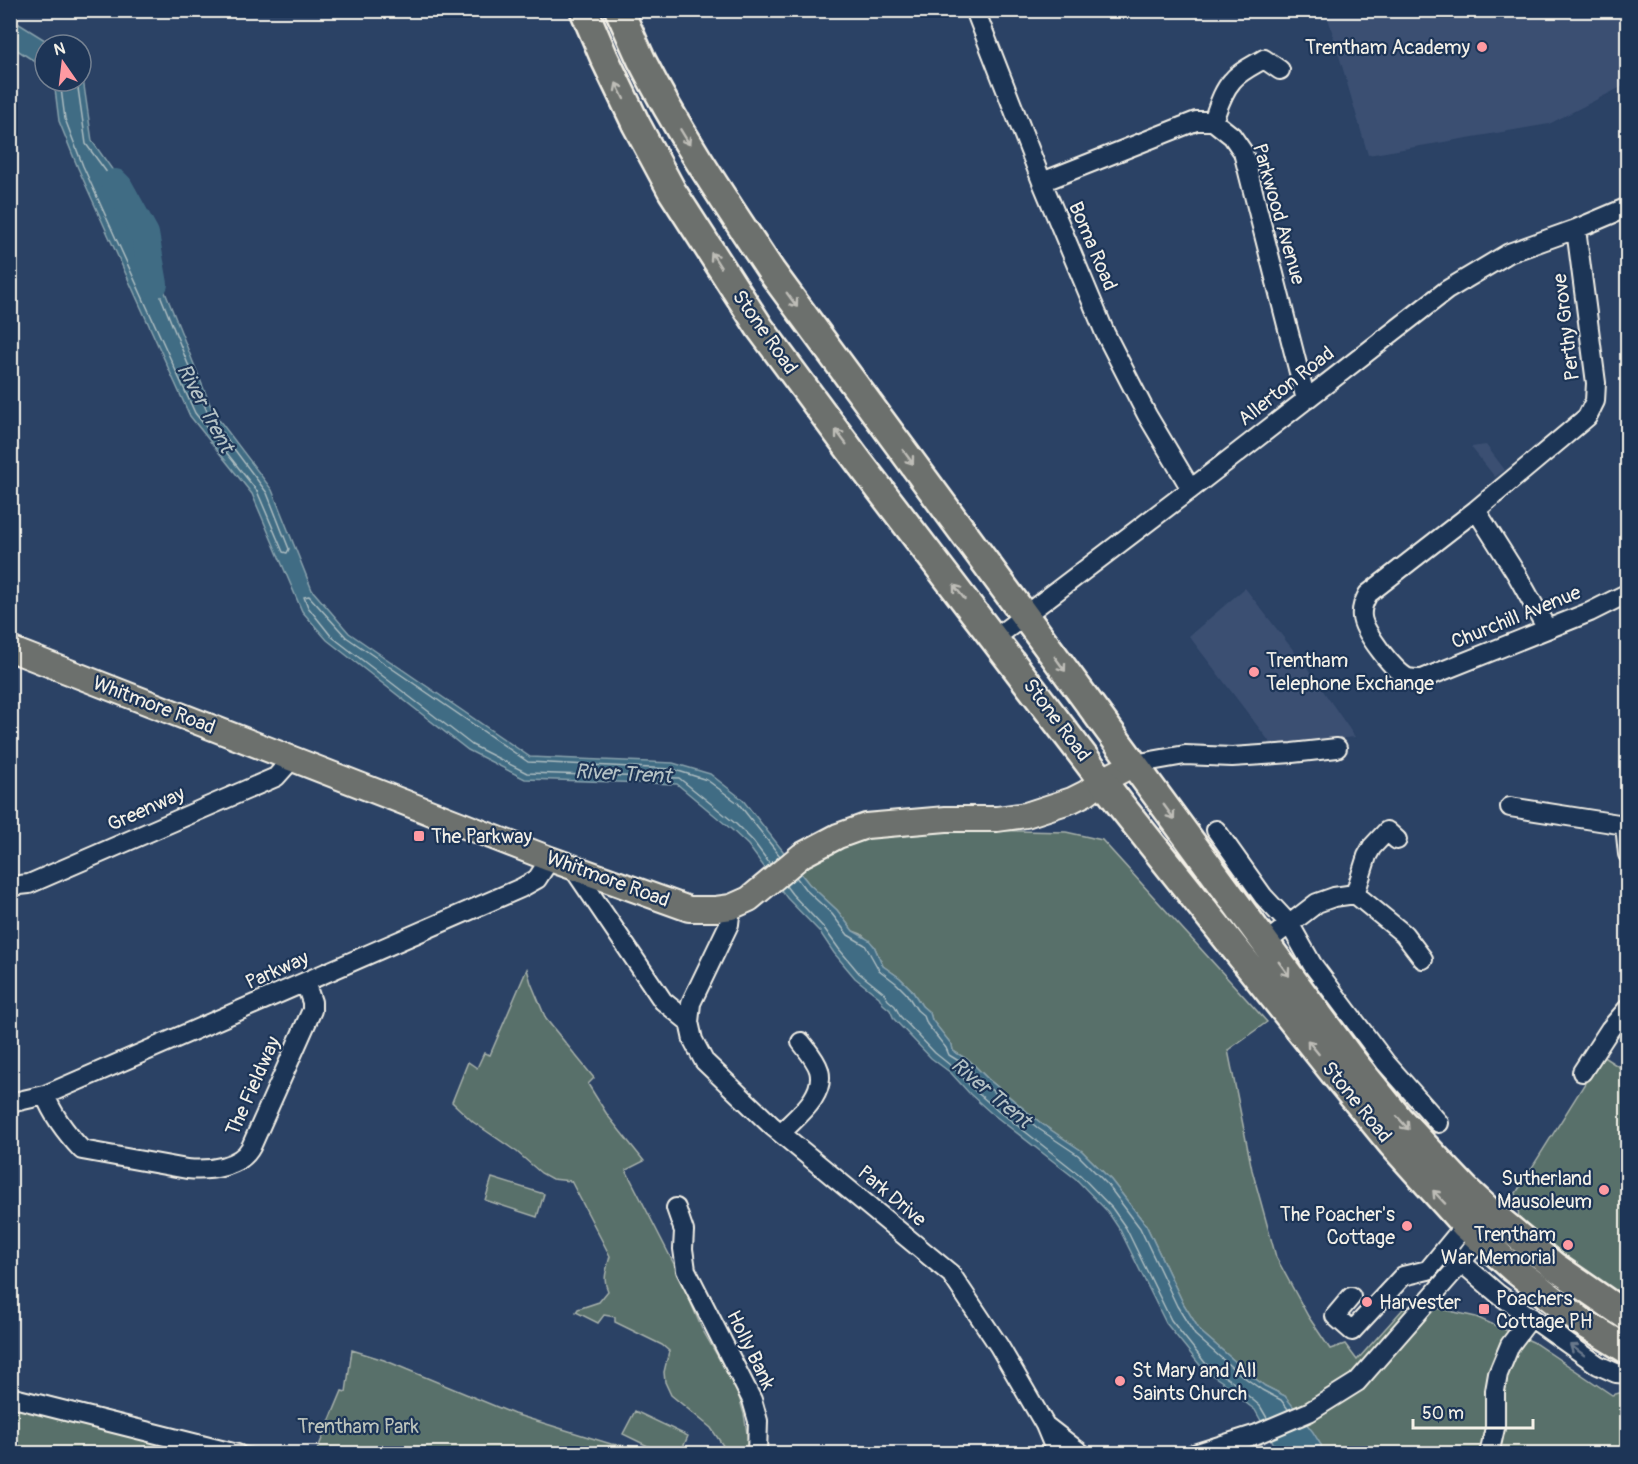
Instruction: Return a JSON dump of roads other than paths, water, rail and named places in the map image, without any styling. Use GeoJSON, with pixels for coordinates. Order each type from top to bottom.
{"type":"FeatureCollection","features":[{"type":"Feature","properties":{"kind":"highway","name":"Stone Road"},"geometry":{"type":"LineString","coordinates":[[584,10],[636,124],[672,191],[760,328],[1129,815],[1342,1083],[1399,1152],[1472,1232],[1514,1269],[1582,1322],[1628,1350]]}},
{"type":"Feature","properties":{"kind":"highway","name":"Stone Road"},"geometry":{"type":"LineString","coordinates":[[619,10],[642,61],[681,131],[771,271],[1350,1058],[1400,1119],[1466,1190],[1554,1266],[1628,1317]]}},
{"type":"Feature","properties":{"kind":"main road","name":"Whitmore Road"},"geometry":{"type":"LineString","coordinates":[[10,649],[560,862],[689,909],[731,907],[749,899],[802,855],[838,836],[866,826],[946,819],[997,819],[1026,815],[1072,800],[1134,764]]}},
{"type":"Feature","properties":{"kind":"street","name":"Boma Road"},"geometry":{"type":"LineString","coordinates":[[975,10],[1042,182],[1105,333],[1147,415],[1191,489]]}},
{"type":"Feature","properties":{"kind":"street"},"geometry":{"type":"LineString","coordinates":[[1042,182],[1196,121],[1213,121],[1232,80],[1265,51],[1280,70]]}},
{"type":"Feature","properties":{"kind":"street","name":"Parkwood Avenue"},"geometry":{"type":"LineString","coordinates":[[1213,121],[1232,136],[1243,152],[1306,400]]}},
{"type":"Feature","properties":{"kind":"street","name":"Allerton Road"},"geometry":{"type":"LineString","coordinates":[[995,638],[1448,290],[1509,253],[1628,207]]}},
{"type":"Feature","properties":{"kind":"street","name":"Perthy Grove"},"geometry":{"type":"LineString","coordinates":[[1476,510],[1587,417],[1595,401],[1596,383],[1576,229]]}},
{"type":"Feature","properties":{"kind":"street"},"geometry":{"type":"LineString","coordinates":[[1476,510],[1517,575],[1546,629]]}},
{"type":"Feature","properties":{"kind":"street","name":"Churchill Avenue"},"geometry":{"type":"LineString","coordinates":[[1476,510],[1368,594],[1362,607],[1362,620],[1366,629],[1394,668],[1408,678],[1422,679],[1590,612],[1628,593]]}},
{"type":"Feature","properties":{"kind":"street"},"geometry":{"type":"LineString","coordinates":[[1134,764],[1185,755],[1232,757],[1337,748]]}},
{"type":"Feature","properties":{"kind":"street","name":"Greenway"},"geometry":{"type":"LineString","coordinates":[[10,886],[29,884],[276,777],[292,759]]}},
{"type":"Feature","properties":{"kind":"street"},"geometry":{"type":"LineString","coordinates":[[1510,807],[1626,821],[1628,854]]}},
{"type":"Feature","properties":{"kind":"street"},"geometry":{"type":"LineString","coordinates":[[1216,831],[1263,896],[1290,925],[1318,973],[1386,1063],[1439,1123]]}},
{"type":"Feature","properties":{"kind":"street"},"geometry":{"type":"LineString","coordinates":[[1355,894],[1372,847],[1387,831],[1397,840]]}},
{"type":"Feature","properties":{"kind":"street"},"geometry":{"type":"LineString","coordinates":[[560,862],[663,1002],[689,1022]]}},
{"type":"Feature","properties":{"kind":"street","name":"Parkway"},"geometry":{"type":"LineString","coordinates":[[10,1103],[45,1095],[520,888],[560,862]]}},
{"type":"Feature","properties":{"kind":"street"},"geometry":{"type":"LineString","coordinates":[[1265,943],[1317,903],[1334,897],[1355,894],[1404,934],[1423,959]]}},
{"type":"Feature","properties":{"kind":"street"},"geometry":{"type":"LineString","coordinates":[[689,1022],[691,1003],[729,924],[731,907]]}},
{"type":"Feature","properties":{"kind":"street","name":"The Fieldway"},"geometry":{"type":"LineString","coordinates":[[45,1095],[63,1127],[82,1150],[203,1170],[216,1169],[243,1158],[251,1147],[312,1010],[312,1002],[305,982]]}},
{"type":"Feature","properties":{"kind":"street"},"geometry":{"type":"LineString","coordinates":[[1582,1072],[1610,1029],[1628,1008]]}},
{"type":"Feature","properties":{"kind":"street","name":"Park Drive"},"geometry":{"type":"LineString","coordinates":[[689,1022],[693,1040],[704,1061],[781,1133],[951,1274],[999,1346],[1044,1425],[1057,1454]]}},
{"type":"Feature","properties":{"kind":"street"},"geometry":{"type":"LineString","coordinates":[[781,1133],[814,1098],[820,1086],[819,1070],[801,1041]]}},
{"type":"Feature","properties":{"kind":"street","name":"Holly Bank"},"geometry":{"type":"LineString","coordinates":[[676,1208],[684,1231],[683,1249],[687,1270],[752,1400],[758,1421],[757,1454]]}},
{"type":"Feature","properties":{"kind":"street"},"geometry":{"type":"LineString","coordinates":[[1351,1297],[1335,1316],[1353,1331],[1403,1276],[1428,1270],[1446,1249],[1472,1232]]}},
{"type":"Feature","properties":{"kind":"street"},"geometry":{"type":"LineString","coordinates":[[1194,1454],[1257,1434],[1309,1412],[1357,1382],[1462,1262],[1472,1232]]}},
{"type":"Feature","properties":{"kind":"street"},"geometry":{"type":"LineString","coordinates":[[1446,1249],[1498,1294],[1598,1365],[1628,1374]]}},
{"type":"Feature","properties":{"kind":"street"},"geometry":{"type":"LineString","coordinates":[[1489,1454],[1495,1428],[1495,1391],[1498,1374],[1510,1345],[1531,1317]]}},
{"type":"Feature","properties":{"kind":"street"},"geometry":{"type":"LineString","coordinates":[[10,1397],[237,1454]]}},
{"type":"Feature","properties":{"kind":"street","name":"Park Drive"},"geometry":{"type":"LineString","coordinates":[[1044,1425],[1083,1454]]}},
{"type":"Feature","properties":{"kind":"water"},"geometry":{"type":"Polygon","coordinates":[[[11,19],[34,33],[33,60],[11,46],[11,19]]]}},
{"type":"Feature","properties":{"kind":"water"},"geometry":{"type":"Polygon","coordinates":[[[56,93],[85,93],[92,141],[121,182],[213,412],[272,490],[312,590],[349,633],[530,757],[673,763],[710,774],[742,799],[809,884],[837,910],[853,931],[869,940],[883,966],[911,989],[952,1045],[953,1051],[970,1061],[1042,1124],[1082,1151],[1111,1180],[1146,1225],[1183,1303],[1200,1331],[1253,1377],[1285,1396],[1313,1432],[1323,1453],[1279,1453],[1255,1410],[1241,1399],[1239,1393],[1203,1369],[1166,1323],[1120,1230],[1108,1212],[1076,1179],[990,1112],[951,1073],[931,1058],[894,1019],[879,997],[855,978],[820,932],[787,898],[748,845],[677,784],[525,779],[468,750],[327,640],[302,611],[252,494],[190,416],[59,121],[56,93]]]}},
{"type":"Feature","properties":{"kind":"waterway","name":"River Trent"},"geometry":{"type":"LineString","coordinates":[[115,183],[145,234],[154,284]]}},
{"type":"Feature","properties":{"kind":"place","name":"Trentham Academy"},"geometry":{"type":"Point","coordinates":[1482,47]}},
{"type":"Feature","properties":{"kind":"place","name":"Trentham Telephone Exchange"},"geometry":{"type":"Point","coordinates":[1254,672]}},
{"type":"Feature","properties":{"kind":"place","name":"The Parkway"},"geometry":{"type":"Point","coordinates":[419,836]}},
{"type":"Feature","properties":{"kind":"place","name":"Sutherland Mausoleum"},"geometry":{"type":"Point","coordinates":[1604,1190]}},
{"type":"Feature","properties":{"kind":"place","name":"The Poacher's Cottage"},"geometry":{"type":"Point","coordinates":[1407,1226]}},
{"type":"Feature","properties":{"kind":"place","name":"Trentham War Memorial"},"geometry":{"type":"Point","coordinates":[1568,1245]}},
{"type":"Feature","properties":{"kind":"place","name":"Harvester"},"geometry":{"type":"Point","coordinates":[1367,1302]}},
{"type":"Feature","properties":{"kind":"place","name":"Poachers Cottage PH"},"geometry":{"type":"Point","coordinates":[1484,1309]}},
{"type":"Feature","properties":{"kind":"place","name":"St Mary and All Saints Church"},"geometry":{"type":"Point","coordinates":[1120,1381]}},
{"type":"Feature","properties":{"kind":"park label","name":"Trentham Park"},"geometry":{"type":"Point","coordinates":[358,1426]}}]}
